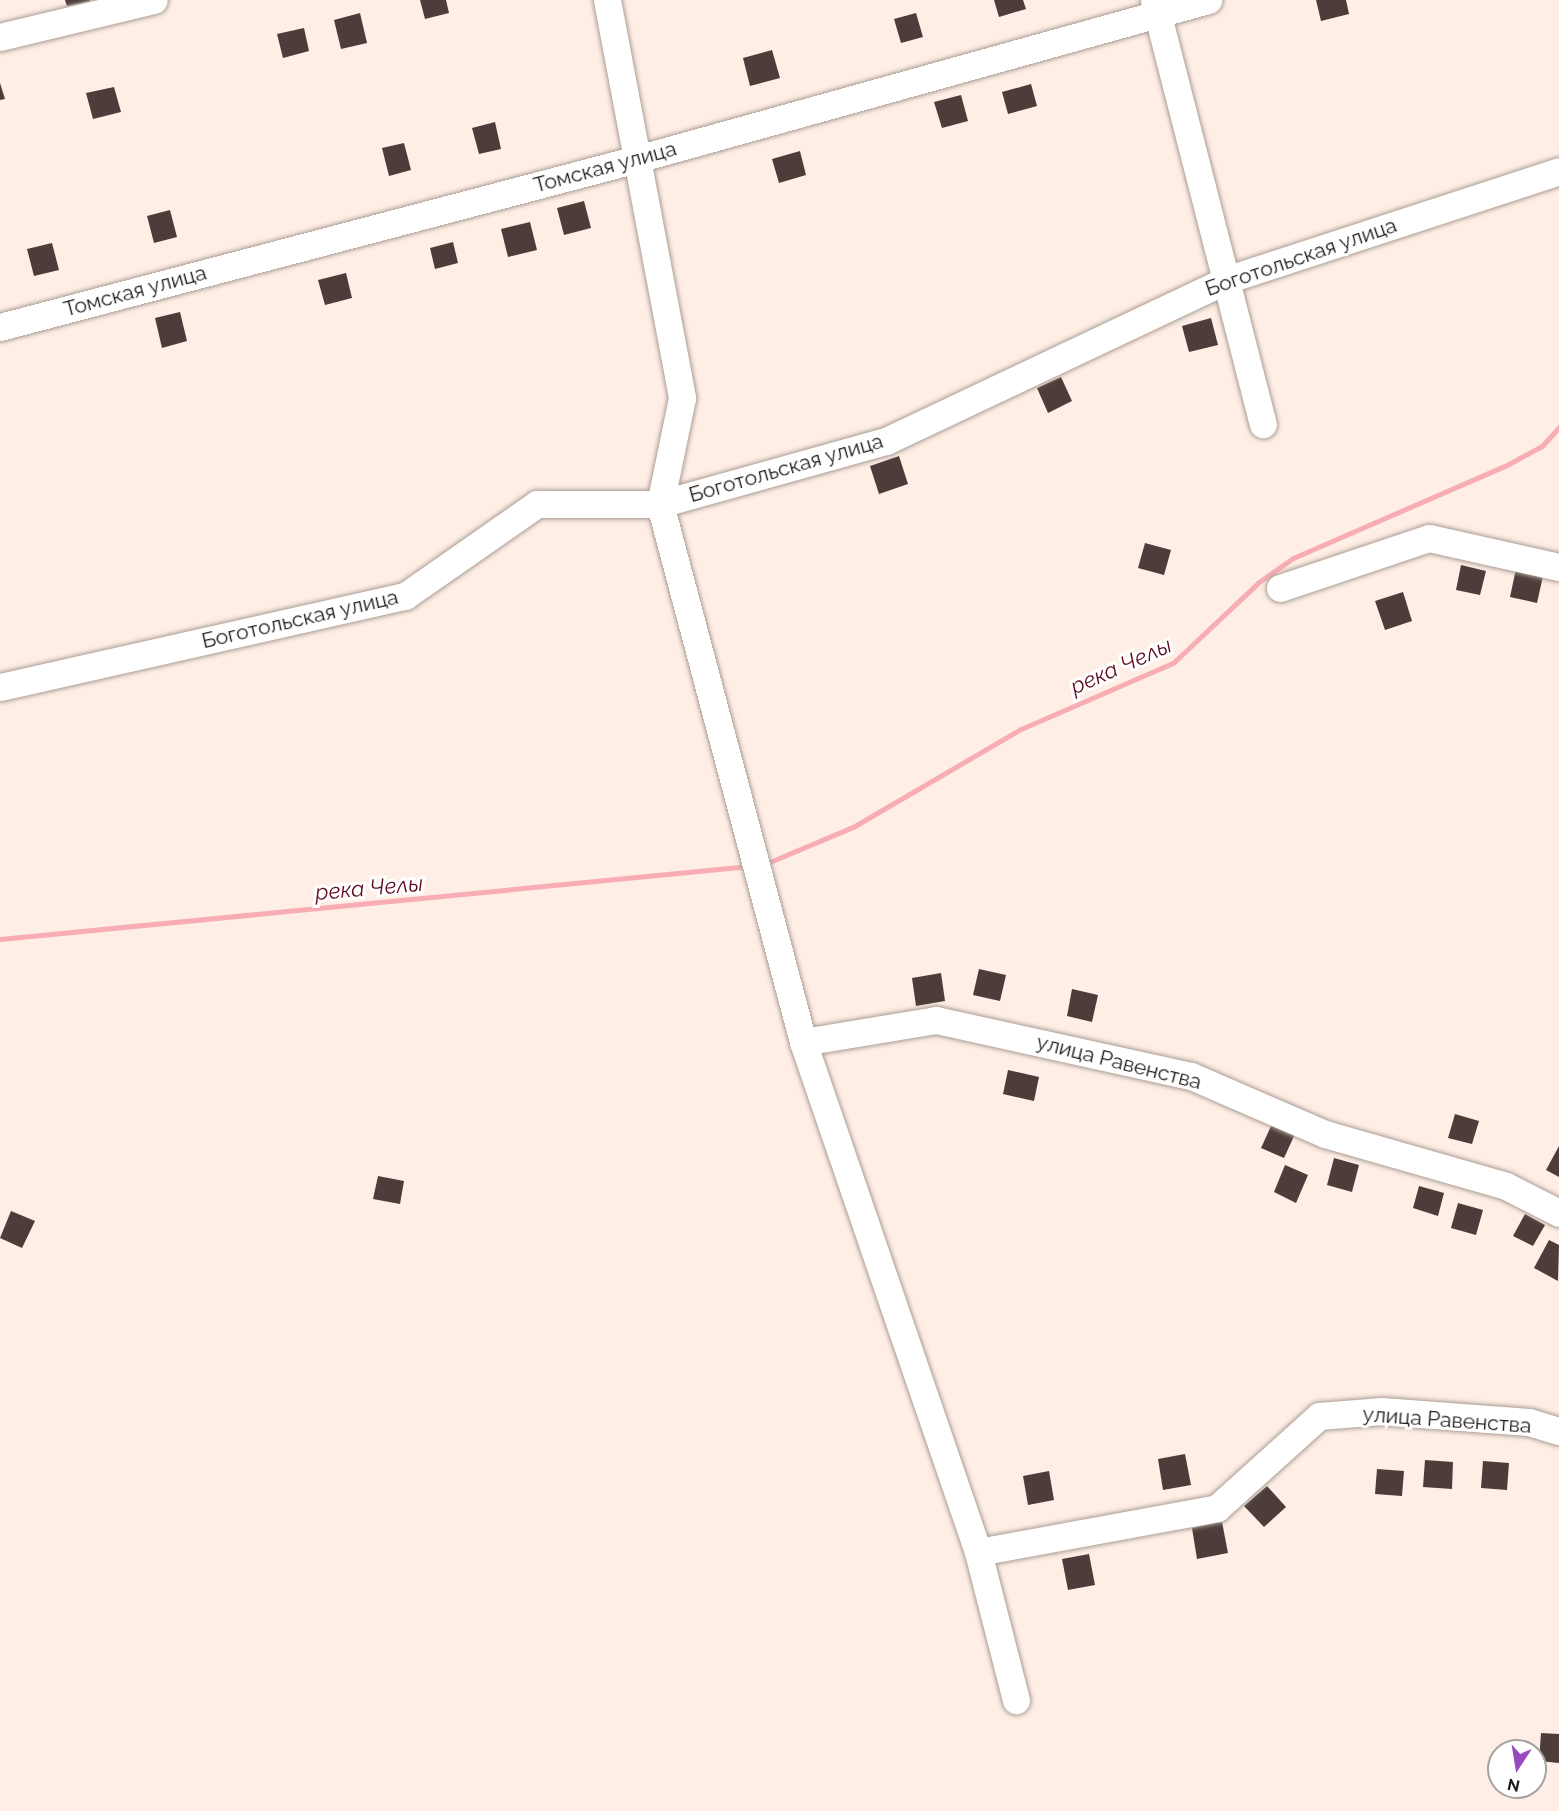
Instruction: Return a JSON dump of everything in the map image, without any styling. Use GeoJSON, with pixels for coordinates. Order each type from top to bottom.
{"type":"FeatureCollection","features":[{"type":"Feature","properties":{"kind":"street"},"geometry":{"type":"LineString","coordinates":[[0,37],[154,0]]}},
{"type":"Feature","properties":{"kind":"street"},"geometry":{"type":"LineString","coordinates":[[607,0],[682,398],[660,504],[803,1042],[978,1552],[1016,1700]]}},
{"type":"Feature","properties":{"kind":"street","name":"Томская улица"},"geometry":{"type":"LineString","coordinates":[[0,327],[637,159],[1155,7],[1208,0]]}},
{"type":"Feature","properties":{"kind":"street"},"geometry":{"type":"LineString","coordinates":[[1155,7],[1263,424]]}},
{"type":"Feature","properties":{"kind":"street","name":"Боготольская улица"},"geometry":{"type":"LineString","coordinates":[[0,687],[405,596],[537,504],[660,504],[886,441],[1226,280],[1559,171]]}},
{"type":"Feature","properties":{"kind":"street"},"geometry":{"type":"LineString","coordinates":[[1280,588],[1429,538],[1559,567]]}},
{"type":"Feature","properties":{"kind":"street","name":"улица Равенства"},"geometry":{"type":"LineString","coordinates":[[803,1042],[936,1020],[1191,1076],[1325,1134],[1506,1186],[1559,1213]]}},
{"type":"Feature","properties":{"kind":"street","name":"улица Равенства"},"geometry":{"type":"LineString","coordinates":[[978,1552],[1217,1508],[1319,1416],[1382,1412],[1529,1422],[1559,1431]]}},
{"type":"Feature","properties":{"kind":"building"},"geometry":{"type":"Polygon","coordinates":[[[65,0],[90,0],[90,1],[67,6],[65,0]]]}},
{"type":"Feature","properties":{"kind":"building"},"geometry":{"type":"Polygon","coordinates":[[[420,0],[446,0],[449,13],[425,19],[420,0]]]}},
{"type":"Feature","properties":{"kind":"building"},"geometry":{"type":"Polygon","coordinates":[[[994,0],[1023,0],[1026,9],[999,17],[994,0]]]}},
{"type":"Feature","properties":{"kind":"building"},"geometry":{"type":"Polygon","coordinates":[[[1316,0],[1346,0],[1349,14],[1321,21],[1316,0]]]}},
{"type":"Feature","properties":{"kind":"building"},"geometry":{"type":"Polygon","coordinates":[[[360,13],[367,43],[341,49],[334,20],[360,13]]]}},
{"type":"Feature","properties":{"kind":"building"},"geometry":{"type":"Polygon","coordinates":[[[916,13],[923,37],[901,43],[894,19],[916,13]]]}},
{"type":"Feature","properties":{"kind":"building"},"geometry":{"type":"Polygon","coordinates":[[[304,28],[309,51],[283,58],[277,34],[304,28]]]}},
{"type":"Feature","properties":{"kind":"building"},"geometry":{"type":"Polygon","coordinates":[[[772,50],[780,78],[750,86],[743,58],[772,50]]]}},
{"type":"Feature","properties":{"kind":"building"},"geometry":{"type":"Polygon","coordinates":[[[0,83],[5,99],[0,100],[0,83]]]}},
{"type":"Feature","properties":{"kind":"building"},"geometry":{"type":"Polygon","coordinates":[[[1031,84],[1037,106],[1008,114],[1002,92],[1031,84]]]}},
{"type":"Feature","properties":{"kind":"building"},"geometry":{"type":"Polygon","coordinates":[[[114,87],[121,112],[93,119],[86,93],[114,87]]]}},
{"type":"Feature","properties":{"kind":"building"},"geometry":{"type":"Polygon","coordinates":[[[961,95],[968,121],[942,128],[934,102],[961,95]]]}},
{"type":"Feature","properties":{"kind":"building"},"geometry":{"type":"Polygon","coordinates":[[[495,122],[501,149],[479,154],[472,128],[495,122]]]}},
{"type":"Feature","properties":{"kind":"building"},"geometry":{"type":"Polygon","coordinates":[[[404,143],[411,170],[389,176],[382,148],[404,143]]]}},
{"type":"Feature","properties":{"kind":"building"},"geometry":{"type":"Polygon","coordinates":[[[800,151],[806,175],[779,183],[772,159],[800,151]]]}},
{"type":"Feature","properties":{"kind":"building"},"geometry":{"type":"Polygon","coordinates":[[[584,201],[591,228],[564,235],[557,208],[584,201]]]}},
{"type":"Feature","properties":{"kind":"building"},"geometry":{"type":"Polygon","coordinates":[[[170,210],[177,237],[154,243],[147,216],[170,210]]]}},
{"type":"Feature","properties":{"kind":"building"},"geometry":{"type":"Polygon","coordinates":[[[530,222],[537,250],[508,257],[501,229],[530,222]]]}},
{"type":"Feature","properties":{"kind":"building"},"geometry":{"type":"Polygon","coordinates":[[[453,242],[458,263],[435,269],[430,248],[453,242]]]}},
{"type":"Feature","properties":{"kind":"building"},"geometry":{"type":"Polygon","coordinates":[[[52,243],[59,270],[34,276],[27,249],[52,243]]]}},
{"type":"Feature","properties":{"kind":"building"},"geometry":{"type":"Polygon","coordinates":[[[346,273],[352,298],[325,305],[318,280],[346,273]]]}},
{"type":"Feature","properties":{"kind":"building"},"geometry":{"type":"Polygon","coordinates":[[[180,312],[187,341],[162,348],[155,318],[180,312]]]}},
{"type":"Feature","properties":{"kind":"building"},"geometry":{"type":"Polygon","coordinates":[[[1211,318],[1218,345],[1189,352],[1182,326],[1211,318]]]}},
{"type":"Feature","properties":{"kind":"building"},"geometry":{"type":"Polygon","coordinates":[[[1061,377],[1072,401],[1048,413],[1037,388],[1061,377]]]}},
{"type":"Feature","properties":{"kind":"building"},"geometry":{"type":"Polygon","coordinates":[[[899,456],[908,484],[879,494],[870,466],[899,456]]]}},
{"type":"Feature","properties":{"kind":"building"},"geometry":{"type":"Polygon","coordinates":[[[1145,543],[1171,550],[1164,575],[1138,568],[1145,543]]]}},
{"type":"Feature","properties":{"kind":"building"},"geometry":{"type":"Polygon","coordinates":[[[1461,565],[1486,571],[1480,595],[1456,590],[1461,565]]]}},
{"type":"Feature","properties":{"kind":"building"},"geometry":{"type":"Polygon","coordinates":[[[1516,569],[1543,576],[1537,603],[1510,597],[1516,569]]]}},
{"type":"Feature","properties":{"kind":"building"},"geometry":{"type":"Polygon","coordinates":[[[1403,592],[1412,621],[1385,630],[1375,601],[1403,592]]]}},
{"type":"Feature","properties":{"kind":"building"},"geometry":{"type":"Polygon","coordinates":[[[979,969],[1006,975],[1000,1001],[973,995],[979,969]]]}},
{"type":"Feature","properties":{"kind":"building"},"geometry":{"type":"Polygon","coordinates":[[[941,973],[945,1001],[916,1006],[912,978],[941,973]]]}},
{"type":"Feature","properties":{"kind":"building"},"geometry":{"type":"Polygon","coordinates":[[[1072,989],[1098,995],[1092,1022],[1067,1016],[1072,989]]]}},
{"type":"Feature","properties":{"kind":"building"},"geometry":{"type":"Polygon","coordinates":[[[1008,1070],[1039,1077],[1034,1101],[1003,1094],[1008,1070]]]}},
{"type":"Feature","properties":{"kind":"building"},"geometry":{"type":"Polygon","coordinates":[[[1455,1114],[1479,1121],[1472,1144],[1448,1138],[1455,1114]]]}},
{"type":"Feature","properties":{"kind":"building"},"geometry":{"type":"Polygon","coordinates":[[[1272,1124],[1295,1134],[1284,1158],[1261,1148],[1272,1124]]]}},
{"type":"Feature","properties":{"kind":"building"},"geometry":{"type":"Polygon","coordinates":[[[1559,1146],[1559,1177],[1546,1170],[1559,1146]]]}},
{"type":"Feature","properties":{"kind":"building"},"geometry":{"type":"Polygon","coordinates":[[[1334,1158],[1359,1165],[1352,1192],[1327,1185],[1334,1158]]]}},
{"type":"Feature","properties":{"kind":"building"},"geometry":{"type":"Polygon","coordinates":[[[1285,1165],[1308,1175],[1296,1203],[1274,1192],[1285,1165]]]}},
{"type":"Feature","properties":{"kind":"building"},"geometry":{"type":"Polygon","coordinates":[[[378,1176],[404,1181],[400,1204],[373,1199],[378,1176]]]}},
{"type":"Feature","properties":{"kind":"building"},"geometry":{"type":"Polygon","coordinates":[[[1419,1186],[1444,1193],[1438,1216],[1413,1208],[1419,1186]]]}},
{"type":"Feature","properties":{"kind":"building"},"geometry":{"type":"Polygon","coordinates":[[[1458,1203],[1483,1210],[1476,1235],[1451,1228],[1458,1203]]]}},
{"type":"Feature","properties":{"kind":"building"},"geometry":{"type":"Polygon","coordinates":[[[11,1211],[35,1221],[22,1248],[0,1238],[11,1211]]]}},
{"type":"Feature","properties":{"kind":"building"},"geometry":{"type":"Polygon","coordinates":[[[1525,1214],[1545,1225],[1533,1246],[1513,1236],[1525,1214]]]}},
{"type":"Feature","properties":{"kind":"building"},"geometry":{"type":"Polygon","coordinates":[[[1549,1240],[1559,1245],[1558,1281],[1534,1268],[1549,1240]]]}},
{"type":"Feature","properties":{"kind":"building"},"geometry":{"type":"Polygon","coordinates":[[[1185,1454],[1191,1485],[1163,1490],[1158,1459],[1185,1454]]]}},
{"type":"Feature","properties":{"kind":"building"},"geometry":{"type":"Polygon","coordinates":[[[1425,1460],[1453,1462],[1452,1489],[1423,1487],[1425,1460]]]}},
{"type":"Feature","properties":{"kind":"building"},"geometry":{"type":"Polygon","coordinates":[[[1483,1461],[1509,1463],[1507,1490],[1481,1488],[1483,1461]]]}},
{"type":"Feature","properties":{"kind":"building"},"geometry":{"type":"Polygon","coordinates":[[[1377,1469],[1404,1471],[1402,1496],[1375,1494],[1377,1469]]]}},
{"type":"Feature","properties":{"kind":"building"},"geometry":{"type":"Polygon","coordinates":[[[1049,1471],[1054,1500],[1028,1505],[1023,1476],[1049,1471]]]}},
{"type":"Feature","properties":{"kind":"building"},"geometry":{"type":"Polygon","coordinates":[[[1267,1486],[1286,1507],[1264,1527],[1244,1506],[1267,1486]]]}},
{"type":"Feature","properties":{"kind":"building"},"geometry":{"type":"Polygon","coordinates":[[[1222,1522],[1228,1553],[1197,1559],[1192,1528],[1222,1522]]]}},
{"type":"Feature","properties":{"kind":"building"},"geometry":{"type":"Polygon","coordinates":[[[1089,1554],[1095,1585],[1068,1590],[1062,1559],[1089,1554]]]}},
{"type":"Feature","properties":{"kind":"building"},"geometry":{"type":"Polygon","coordinates":[[[1541,1733],[1559,1734],[1559,1763],[1547,1762],[1547,1739],[1541,1739],[1541,1733]]]}},
{"type":"Feature","properties":{"kind":"waterway","name":"река Челы"},"geometry":{"type":"LineString","coordinates":[[772,861],[853,827],[1021,729],[1173,663],[1259,582],[1293,558],[1505,466],[1542,446],[1559,427]]}},
{"type":"Feature","properties":{"kind":"waterway","name":"река Челы"},"geometry":{"type":"LineString","coordinates":[[0,939],[740,867]]}}]}
